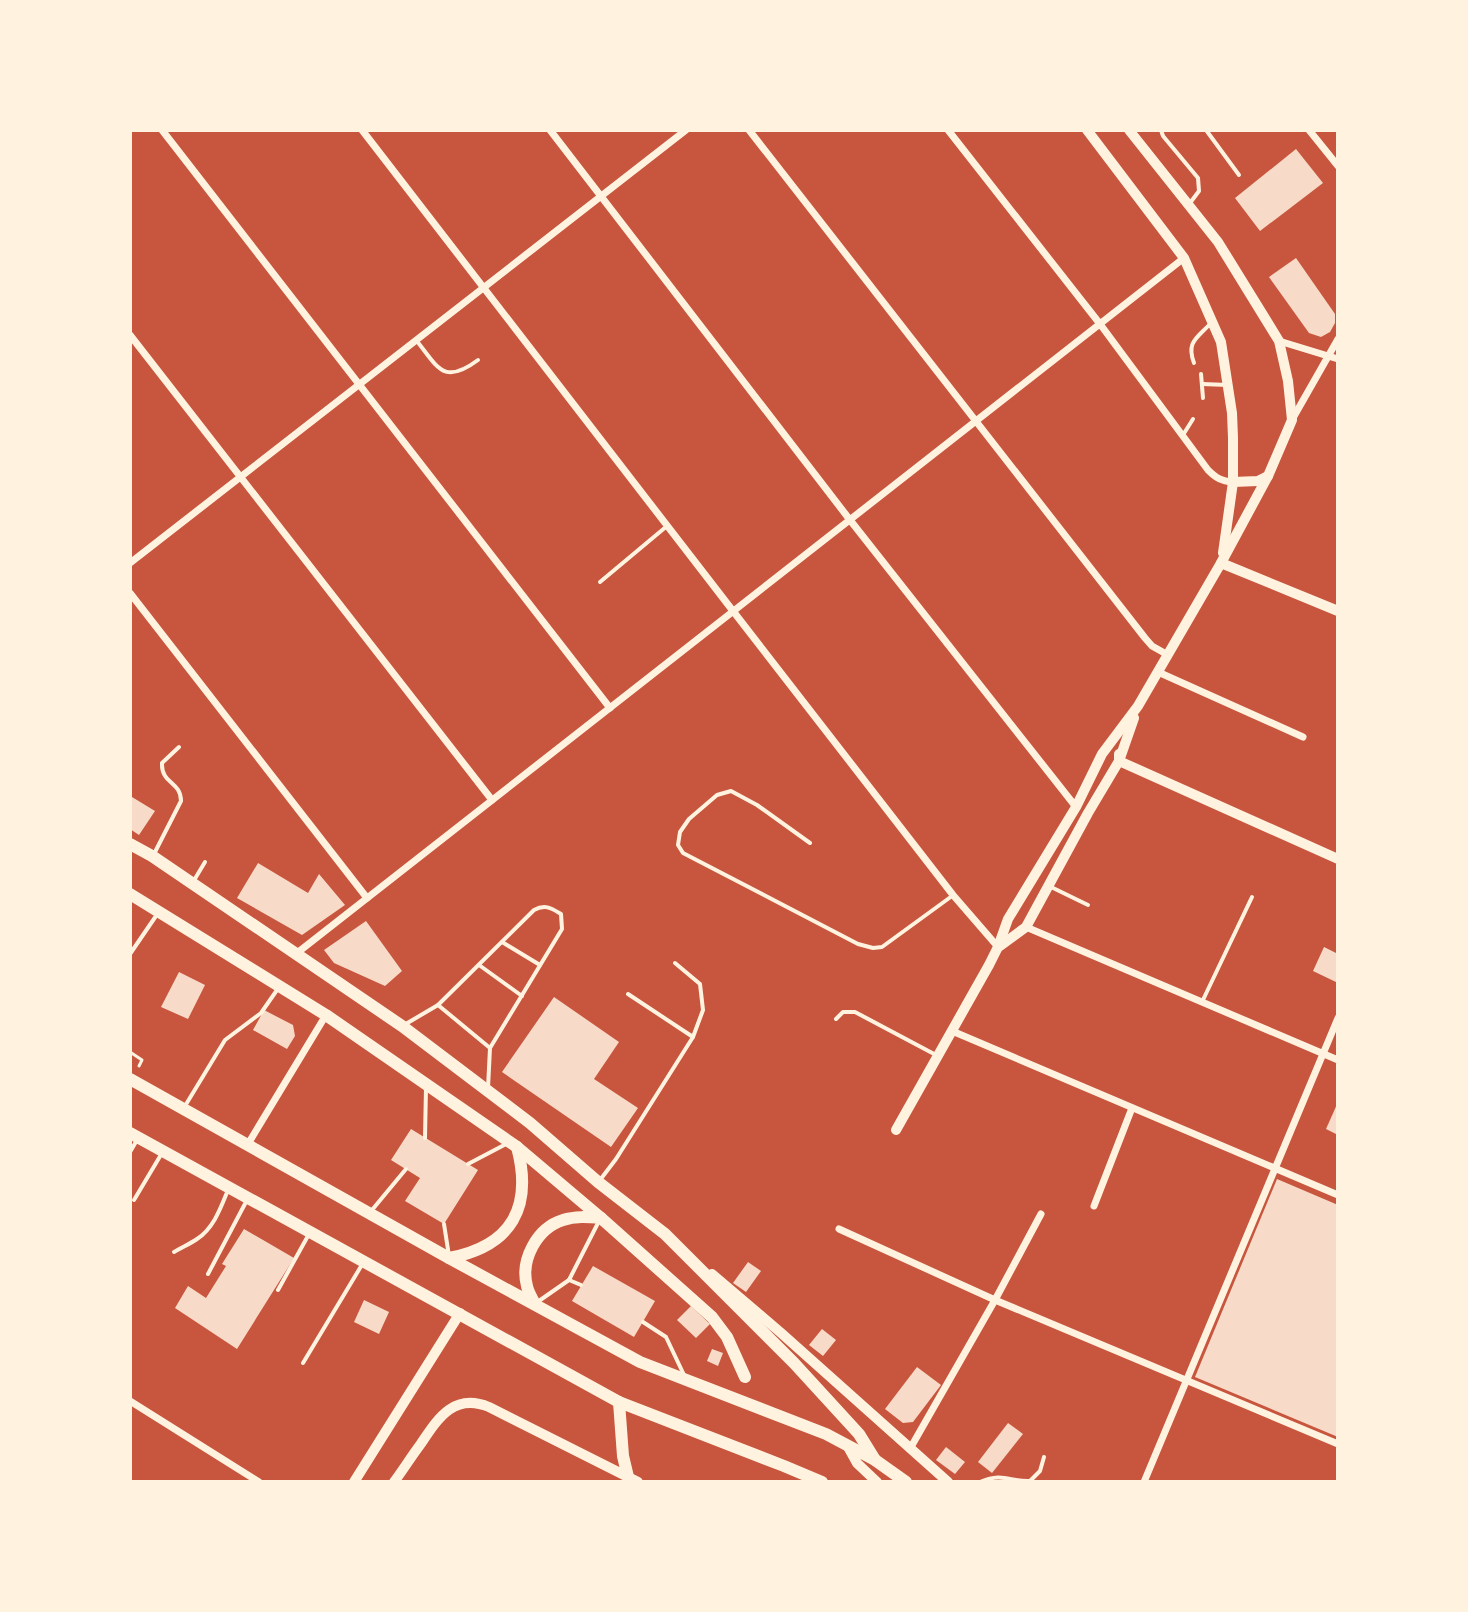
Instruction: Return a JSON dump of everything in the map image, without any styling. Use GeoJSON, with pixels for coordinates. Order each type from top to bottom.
{"type":"FeatureCollection","features":[{"type":"Feature","properties":{"kind":"main road"},"geometry":{"type":"LineString","coordinates":[[1087,130],[1184,258],[1221,342],[1232,413],[1233,482],[1221,563]]}},
{"type":"Feature","properties":{"kind":"main road"},"geometry":{"type":"LineString","coordinates":[[896,1130],[998,947],[1008,919],[1076,807],[1102,754],[1138,706],[1221,563],[1268,476],[1292,420],[1279,341],[1218,242],[1129,130]]}},
{"type":"Feature","properties":{"kind":"main road"},"geometry":{"type":"LineString","coordinates":[[1233,482],[1258,481],[1268,476]]}},
{"type":"Feature","properties":{"kind":"main road"},"geometry":{"type":"LineString","coordinates":[[1221,563],[1338,611]]}},
{"type":"Feature","properties":{"kind":"main road"},"geometry":{"type":"LineString","coordinates":[[998,947],[1026,927],[1119,761],[1138,706]]}},
{"type":"Feature","properties":{"kind":"main road"},"geometry":{"type":"LineString","coordinates":[[1119,732],[1119,761]]}},
{"type":"Feature","properties":{"kind":"main road"},"geometry":{"type":"LineString","coordinates":[[1119,761],[1338,859]]}},
{"type":"Feature","properties":{"kind":"main road"},"geometry":{"type":"LineString","coordinates":[[130,844],[297,953],[488,1090],[665,1234],[948,1482]]}},
{"type":"Feature","properties":{"kind":"main road"},"geometry":{"type":"LineString","coordinates":[[130,894],[326,1015],[514,1144],[712,1317],[727,1337],[745,1377]]}},
{"type":"Feature","properties":{"kind":"main road"},"geometry":{"type":"LineString","coordinates":[[130,1079],[640,1362],[826,1434],[875,1460],[906,1482]]}},
{"type":"Feature","properties":{"kind":"main road"},"geometry":{"type":"LineString","coordinates":[[134,1136],[619,1402],[822,1482]]}},
{"type":"Feature","properties":{"kind":"main road"},"geometry":{"type":"LineString","coordinates":[[449,1258],[471,1254],[490,1245],[506,1230],[517,1211],[523,1190],[522,1168],[514,1144]]}},
{"type":"Feature","properties":{"kind":"main road"},"geometry":{"type":"LineString","coordinates":[[535,1304],[527,1286],[526,1266],[532,1247],[544,1231],[561,1220],[581,1216],[601,1218]]}},
{"type":"Feature","properties":{"kind":"main road"},"geometry":{"type":"LineString","coordinates":[[665,1234],[794,1363],[859,1434],[875,1460]]}},
{"type":"Feature","properties":{"kind":"main road"},"geometry":{"type":"LineString","coordinates":[[354,1482],[460,1313]]}},
{"type":"Feature","properties":{"kind":"main road"},"geometry":{"type":"LineString","coordinates":[[394,1482],[439,1416],[460,1404],[474,1402],[633,1479]]}},
{"type":"Feature","properties":{"kind":"main road"},"geometry":{"type":"LineString","coordinates":[[619,1402],[623,1456],[633,1479]]}},
{"type":"Feature","properties":{"kind":"main road"},"geometry":{"type":"LineString","coordinates":[[847,1445],[857,1463],[877,1482]]}},
{"type":"Feature","properties":{"kind":"street"},"geometry":{"type":"LineString","coordinates":[[162,130],[610,708]]}},
{"type":"Feature","properties":{"kind":"street"},"geometry":{"type":"LineString","coordinates":[[362,130],[953,895],[998,947]]}},
{"type":"Feature","properties":{"kind":"street"},"geometry":{"type":"LineString","coordinates":[[550,130],[1076,807]]}},
{"type":"Feature","properties":{"kind":"street"},"geometry":{"type":"LineString","coordinates":[[130,563],[686,130]]}},
{"type":"Feature","properties":{"kind":"street"},"geometry":{"type":"LineString","coordinates":[[749,130],[1145,638],[1168,655]]}},
{"type":"Feature","properties":{"kind":"street"},"geometry":{"type":"LineString","coordinates":[[948,130],[1100,324],[1208,470],[1216,478],[1233,482]]}},
{"type":"Feature","properties":{"kind":"street"},"geometry":{"type":"LineString","coordinates":[[1309,130],[1338,166]]}},
{"type":"Feature","properties":{"kind":"street"},"geometry":{"type":"LineString","coordinates":[[297,953],[1184,258]]}},
{"type":"Feature","properties":{"kind":"street"},"geometry":{"type":"LineString","coordinates":[[130,335],[492,800]]}},
{"type":"Feature","properties":{"kind":"street"},"geometry":{"type":"LineString","coordinates":[[1292,420],[1338,339]]}},
{"type":"Feature","properties":{"kind":"street"},"geometry":{"type":"LineString","coordinates":[[1279,341],[1338,359]]}},
{"type":"Feature","properties":{"kind":"street"},"geometry":{"type":"LineString","coordinates":[[130,593],[367,898]]}},
{"type":"Feature","properties":{"kind":"street"},"geometry":{"type":"LineString","coordinates":[[1158,672],[1303,737]]}},
{"type":"Feature","properties":{"kind":"street"},"geometry":{"type":"LineString","coordinates":[[1026,927],[1338,1060]]}},
{"type":"Feature","properties":{"kind":"street"},"geometry":{"type":"LineString","coordinates":[[248,1144],[326,1015]]}},
{"type":"Feature","properties":{"kind":"street"},"geometry":{"type":"LineString","coordinates":[[1144,1482],[1338,1018]]}},
{"type":"Feature","properties":{"kind":"street"},"geometry":{"type":"LineString","coordinates":[[952,1031],[1338,1195]]}},
{"type":"Feature","properties":{"kind":"street"},"geometry":{"type":"LineString","coordinates":[[1094,1206],[1132,1108]]}},
{"type":"Feature","properties":{"kind":"street"},"geometry":{"type":"LineString","coordinates":[[911,1447],[1041,1214]]}},
{"type":"Feature","properties":{"kind":"street"},"geometry":{"type":"LineString","coordinates":[[839,1229],[995,1300],[1338,1444]]}},
{"type":"Feature","properties":{"kind":"street"},"geometry":{"type":"LineString","coordinates":[[130,1401],[259,1482]]}},
{"type":"Feature","properties":{"kind":"lane"},"geometry":{"type":"LineString","coordinates":[[1161,130],[1198,178],[1199,191],[1188,205]]}},
{"type":"Feature","properties":{"kind":"lane"},"geometry":{"type":"LineString","coordinates":[[1206,130],[1239,175]]}},
{"type":"Feature","properties":{"kind":"lane"},"geometry":{"type":"LineString","coordinates":[[1194,363],[1190,353],[1192,343],[1212,322]]}},
{"type":"Feature","properties":{"kind":"lane"},"geometry":{"type":"LineString","coordinates":[[416,340],[447,374],[465,370],[478,360]]}},
{"type":"Feature","properties":{"kind":"lane"},"geometry":{"type":"LineString","coordinates":[[1201,374],[1203,398]]}},
{"type":"Feature","properties":{"kind":"lane"},"geometry":{"type":"LineString","coordinates":[[1202,384],[1228,385]]}},
{"type":"Feature","properties":{"kind":"lane"},"geometry":{"type":"LineString","coordinates":[[1183,435],[1193,419]]}},
{"type":"Feature","properties":{"kind":"lane"},"geometry":{"type":"LineString","coordinates":[[600,582],[667,526]]}},
{"type":"Feature","properties":{"kind":"lane"},"geometry":{"type":"LineString","coordinates":[[152,856],[181,801],[178,789],[163,775],[162,769],[162,763],[179,747]]}},
{"type":"Feature","properties":{"kind":"lane"},"geometry":{"type":"LineString","coordinates":[[810,843],[757,805],[731,791],[717,795],[689,819],[680,832],[678,845],[683,853],[858,944],[873,948],[882,947],[907,931],[953,895]]}},
{"type":"Feature","properties":{"kind":"lane"},"geometry":{"type":"LineString","coordinates":[[192,884],[205,862]]}},
{"type":"Feature","properties":{"kind":"lane"},"geometry":{"type":"LineString","coordinates":[[1048,885],[1088,905]]}},
{"type":"Feature","properties":{"kind":"lane"},"geometry":{"type":"LineString","coordinates":[[1202,1002],[1252,897]]}},
{"type":"Feature","properties":{"kind":"lane"},"geometry":{"type":"LineString","coordinates":[[402,1026],[438,1005],[534,910],[547,906],[561,914],[562,929],[490,1048],[488,1090]]}},
{"type":"Feature","properties":{"kind":"lane"},"geometry":{"type":"LineString","coordinates":[[130,954],[159,912]]}},
{"type":"Feature","properties":{"kind":"lane"},"geometry":{"type":"LineString","coordinates":[[502,942],[540,965]]}},
{"type":"Feature","properties":{"kind":"lane"},"geometry":{"type":"LineString","coordinates":[[598,1182],[616,1159],[693,1037],[703,1010],[700,984],[675,963]]}},
{"type":"Feature","properties":{"kind":"lane"},"geometry":{"type":"LineString","coordinates":[[479,965],[522,996]]}},
{"type":"Feature","properties":{"kind":"lane"},"geometry":{"type":"LineString","coordinates":[[183,1108],[225,1040],[261,1013],[280,986]]}},
{"type":"Feature","properties":{"kind":"lane"},"geometry":{"type":"LineString","coordinates":[[628,994],[693,1037]]}},
{"type":"Feature","properties":{"kind":"lane"},"geometry":{"type":"LineString","coordinates":[[438,1005],[490,1048]]}},
{"type":"Feature","properties":{"kind":"lane"},"geometry":{"type":"LineString","coordinates":[[836,1019],[843,1012],[855,1012],[938,1057]]}},
{"type":"Feature","properties":{"kind":"lane"},"geometry":{"type":"LineString","coordinates":[[425,1138],[426,1084]]}},
{"type":"Feature","properties":{"kind":"lane"},"geometry":{"type":"LineString","coordinates":[[130,1152],[134,1136]]}},
{"type":"Feature","properties":{"kind":"lane"},"geometry":{"type":"LineString","coordinates":[[468,1164],[514,1144]]}},
{"type":"Feature","properties":{"kind":"lane"},"geometry":{"type":"LineString","coordinates":[[134,1200],[163,1151]]}},
{"type":"Feature","properties":{"kind":"lane"},"geometry":{"type":"LineString","coordinates":[[369,1213],[406,1169]]}},
{"type":"Feature","properties":{"kind":"lane"},"geometry":{"type":"LineString","coordinates":[[174,1252],[209,1229],[229,1187]]}},
{"type":"Feature","properties":{"kind":"lane"},"geometry":{"type":"LineString","coordinates":[[208,1274],[248,1198]]}},
{"type":"Feature","properties":{"kind":"lane"},"geometry":{"type":"LineString","coordinates":[[535,1304],[569,1280],[601,1218]]}},
{"type":"Feature","properties":{"kind":"lane"},"geometry":{"type":"LineString","coordinates":[[444,1224],[449,1258]]}},
{"type":"Feature","properties":{"kind":"lane"},"geometry":{"type":"LineString","coordinates":[[278,1290],[310,1232]]}},
{"type":"Feature","properties":{"kind":"lane"},"geometry":{"type":"LineString","coordinates":[[303,1363],[364,1261]]}},
{"type":"Feature","properties":{"kind":"lane"},"geometry":{"type":"LineString","coordinates":[[569,1280],[581,1285]]}},
{"type":"Feature","properties":{"kind":"lane"},"geometry":{"type":"LineString","coordinates":[[643,1322],[666,1337],[687,1381]]}},
{"type":"Feature","properties":{"kind":"lane"},"geometry":{"type":"LineString","coordinates":[[980,1482],[999,1476],[1030,1481],[1040,1471],[1044,1457]]}},
{"type":"Feature","properties":{"kind":"path"},"geometry":{"type":"LineString","coordinates":[[130,1052],[142,1060]]}},
{"type":"Feature","properties":{"kind":"building"},"geometry":{"type":"Polygon","coordinates":[[[1296,149],[1323,183],[1260,231],[1235,198],[1296,149]]]}},
{"type":"Feature","properties":{"kind":"building"},"geometry":{"type":"Polygon","coordinates":[[[1296,258],[1335,314],[1335,323],[1330,332],[1321,337],[1309,333],[1269,277],[1296,258]]]}},
{"type":"Feature","properties":{"kind":"building"},"geometry":{"type":"Polygon","coordinates":[[[132,797],[155,811],[139,835],[130,829],[132,797]]]}},
{"type":"Feature","properties":{"kind":"building"},"geometry":{"type":"Polygon","coordinates":[[[258,863],[308,893],[319,874],[345,905],[302,935],[237,898],[258,863]]]}},
{"type":"Feature","properties":{"kind":"building"},"geometry":{"type":"Polygon","coordinates":[[[366,921],[402,971],[385,986],[334,963],[324,950],[366,921]]]}},
{"type":"Feature","properties":{"kind":"building"},"geometry":{"type":"Polygon","coordinates":[[[1324,947],[1338,954],[1338,983],[1313,971],[1324,947]]]}},
{"type":"Feature","properties":{"kind":"building"},"geometry":{"type":"Polygon","coordinates":[[[179,972],[205,985],[188,1019],[161,1007],[179,972]]]}},
{"type":"Feature","properties":{"kind":"building"},"geometry":{"type":"Polygon","coordinates":[[[554,997],[619,1042],[594,1079],[638,1108],[611,1147],[502,1072],[554,997]]]}},
{"type":"Feature","properties":{"kind":"building"},"geometry":{"type":"Polygon","coordinates":[[[264,1010],[293,1025],[295,1036],[287,1049],[253,1030],[264,1010]]]}},
{"type":"Feature","properties":{"kind":"building"},"geometry":{"type":"Polygon","coordinates":[[[1338,1102],[1338,1135],[1326,1129],[1338,1102]]]}},
{"type":"Feature","properties":{"kind":"building"},"geometry":{"type":"Polygon","coordinates":[[[411,1129],[478,1170],[444,1224],[405,1201],[420,1178],[391,1160],[411,1129]]]}},
{"type":"Feature","properties":{"kind":"building"},"geometry":{"type":"Polygon","coordinates":[[[1277,1179],[1338,1205],[1338,1437],[1195,1377],[1277,1179]]]}},
{"type":"Feature","properties":{"kind":"building"},"geometry":{"type":"Polygon","coordinates":[[[244,1229],[294,1258],[237,1349],[175,1308],[188,1286],[206,1298],[244,1229]]]}},
{"type":"Feature","properties":{"kind":"building"},"geometry":{"type":"Polygon","coordinates":[[[748,1262],[761,1271],[746,1292],[733,1283],[748,1262]]]}},
{"type":"Feature","properties":{"kind":"building"},"geometry":{"type":"Polygon","coordinates":[[[593,1266],[655,1301],[634,1337],[572,1301],[593,1266]]]}},
{"type":"Feature","properties":{"kind":"building"},"geometry":{"type":"Polygon","coordinates":[[[364,1300],[389,1312],[379,1334],[354,1322],[364,1300]]]}},
{"type":"Feature","properties":{"kind":"building"},"geometry":{"type":"Polygon","coordinates":[[[691,1306],[710,1324],[696,1338],[677,1320],[691,1306]]]}},
{"type":"Feature","properties":{"kind":"building"},"geometry":{"type":"Polygon","coordinates":[[[822,1329],[836,1340],[823,1356],[809,1345],[822,1329]]]}},
{"type":"Feature","properties":{"kind":"building"},"geometry":{"type":"Polygon","coordinates":[[[712,1349],[723,1353],[718,1366],[707,1361],[712,1349]]]}},
{"type":"Feature","properties":{"kind":"building"},"geometry":{"type":"Polygon","coordinates":[[[917,1367],[941,1385],[913,1422],[903,1423],[885,1409],[917,1367]]]}},
{"type":"Feature","properties":{"kind":"building"},"geometry":{"type":"Polygon","coordinates":[[[1008,1423],[1023,1434],[992,1473],[978,1462],[1008,1423]]]}},
{"type":"Feature","properties":{"kind":"building"},"geometry":{"type":"Polygon","coordinates":[[[946,1447],[965,1462],[955,1474],[936,1460],[946,1447]]]}}]}
